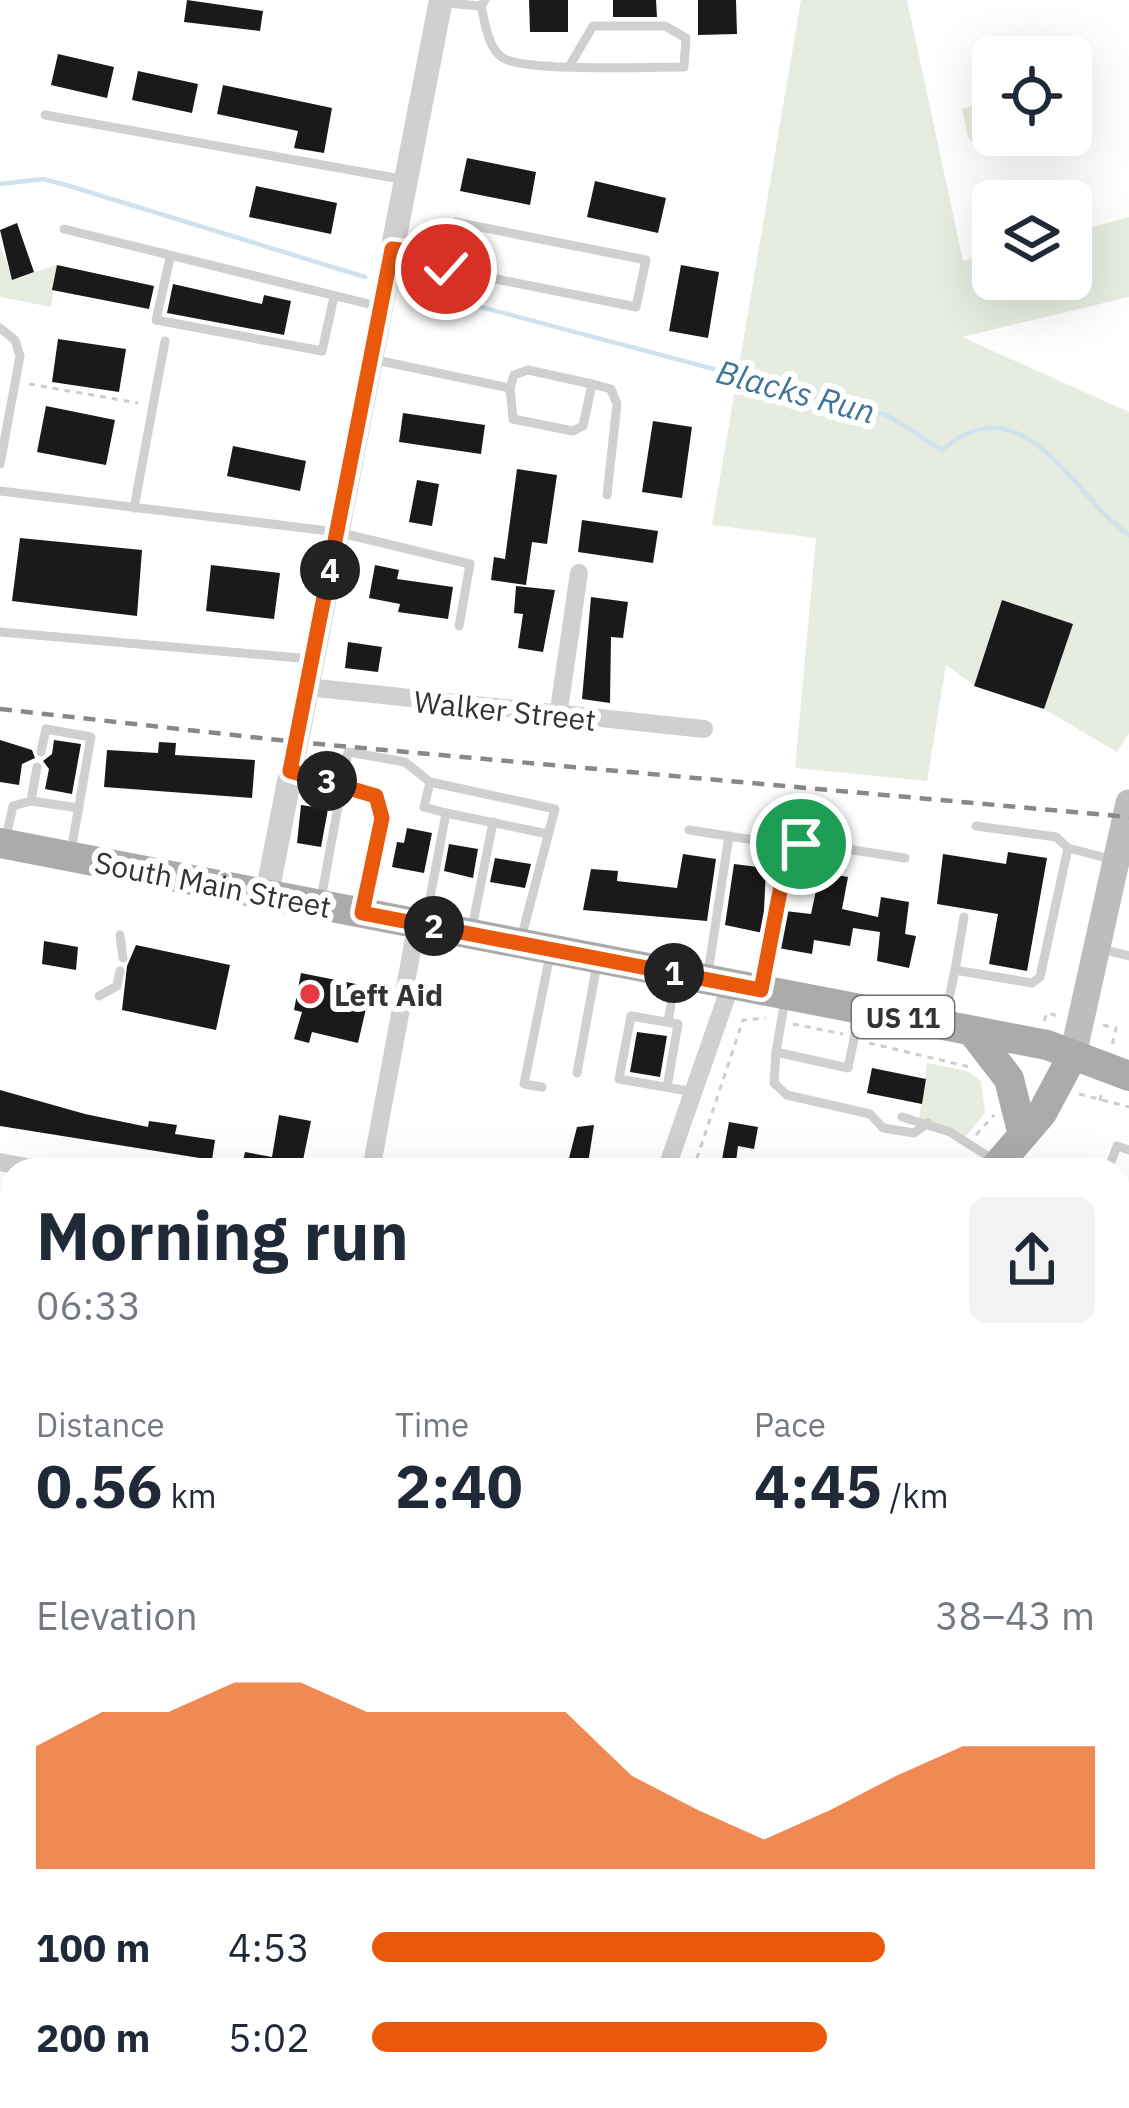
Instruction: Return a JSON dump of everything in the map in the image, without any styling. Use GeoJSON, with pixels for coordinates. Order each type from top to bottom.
{"type":"FeatureCollection","features":[{"type":"Feature","properties":{"kind":"main road"},"geometry":{"type":"LineString","coordinates":[[1004,1158],[1042,1113],[1073,1055],[1129,803]]}},
{"type":"Feature","properties":{"kind":"main road","name":"South Main Street"},"geometry":{"type":"LineString","coordinates":[[2,843],[598,958],[858,1024],[958,1028],[1073,1055],[1129,1076]]}},
{"type":"Feature","properties":{"kind":"main road"},"geometry":{"type":"LineString","coordinates":[[958,1028],[1010,1078],[1023,1135]]}},
{"type":"Feature","properties":{"kind":"street"},"geometry":{"type":"LineString","coordinates":[[267,894],[406,180],[436,1]]}},
{"type":"Feature","properties":{"kind":"street"},"geometry":{"type":"LineString","coordinates":[[558,716],[579,573]]}},
{"type":"Feature","properties":{"kind":"street","name":"Walker Street"},"geometry":{"type":"LineString","coordinates":[[307,687],[704,729]]}},
{"type":"Feature","properties":{"kind":"street"},"geometry":{"type":"LineString","coordinates":[[373,1158],[421,924]]}},
{"type":"Feature","properties":{"kind":"street"},"geometry":{"type":"LineString","coordinates":[[671,1158],[741,991]]}},
{"type":"Feature","properties":{"kind":"lane"},"geometry":{"type":"LineString","coordinates":[[436,1],[483,3],[494,49],[506,60],[570,65],[684,67],[686,38],[665,26],[593,26],[570,65]]}},
{"type":"Feature","properties":{"kind":"lane"},"geometry":{"type":"LineString","coordinates":[[45,115],[406,180]]}},
{"type":"Feature","properties":{"kind":"lane"},"geometry":{"type":"LineString","coordinates":[[455,222],[646,260],[636,307],[446,269],[448,256],[455,222]]}},
{"type":"Feature","properties":{"kind":"lane"},"geometry":{"type":"LineString","coordinates":[[64,229],[381,307]]}},
{"type":"Feature","properties":{"kind":"lane"},"geometry":{"type":"LineString","coordinates":[[392,249],[448,256]]}},
{"type":"Feature","properties":{"kind":"lane"},"geometry":{"type":"LineString","coordinates":[[170,257],[156,320],[322,351],[334,296]]}},
{"type":"Feature","properties":{"kind":"lane"},"geometry":{"type":"LineString","coordinates":[[0,328],[20,350],[0,464]]}},
{"type":"Feature","properties":{"kind":"lane"},"geometry":{"type":"LineString","coordinates":[[134,508],[165,341]]}},
{"type":"Feature","properties":{"kind":"lane"},"geometry":{"type":"LineString","coordinates":[[371,359],[510,388]]}},
{"type":"Feature","properties":{"kind":"lane"},"geometry":{"type":"LineString","coordinates":[[592,384],[583,427],[576,431],[513,419],[510,388],[514,375],[528,370],[592,384],[608,388],[617,401],[607,495]]}},
{"type":"Feature","properties":{"kind":"lane"},"geometry":{"type":"LineString","coordinates":[[0,491],[337,532],[470,564],[459,626]]}},
{"type":"Feature","properties":{"kind":"lane"},"geometry":{"type":"LineString","coordinates":[[0,632],[312,658]]}},
{"type":"Feature","properties":{"kind":"lane"},"geometry":{"type":"LineString","coordinates":[[45,748],[46,729],[91,737],[79,784],[70,856]]}},
{"type":"Feature","properties":{"kind":"lane"},"geometry":{"type":"LineString","coordinates":[[320,904],[348,752],[405,762],[430,782],[555,809],[520,943]]}},
{"type":"Feature","properties":{"kind":"lane"},"geometry":{"type":"LineString","coordinates":[[290,771],[376,796],[382,818],[362,913]]}},
{"type":"Feature","properties":{"kind":"lane"},"geometry":{"type":"LineString","coordinates":[[31,801],[40,774]]}},
{"type":"Feature","properties":{"kind":"lane"},"geometry":{"type":"LineString","coordinates":[[430,782],[424,807],[548,834]]}},
{"type":"Feature","properties":{"kind":"lane"},"geometry":{"type":"LineString","coordinates":[[2,843],[13,806],[31,801],[79,808]]}},
{"type":"Feature","properties":{"kind":"lane"},"geometry":{"type":"LineString","coordinates":[[421,924],[446,813]]}},
{"type":"Feature","properties":{"kind":"lane"},"geometry":{"type":"LineString","coordinates":[[471,933],[494,822]]}},
{"type":"Feature","properties":{"kind":"lane"},"geometry":{"type":"LineString","coordinates":[[976,826],[1056,837],[1067,848],[1114,860]]}},
{"type":"Feature","properties":{"kind":"lane"},"geometry":{"type":"LineString","coordinates":[[689,830],[767,842]]}},
{"type":"Feature","properties":{"kind":"lane"},"geometry":{"type":"LineString","coordinates":[[729,836],[741,991],[776,1052],[774,1083],[787,1095],[885,1114]]}},
{"type":"Feature","properties":{"kind":"lane"},"geometry":{"type":"LineString","coordinates":[[668,1022],[741,991],[794,848],[813,844],[905,858]]}},
{"type":"Feature","properties":{"kind":"lane"},"geometry":{"type":"LineString","coordinates":[[955,970],[1027,984],[1038,980],[1067,848]]}},
{"type":"Feature","properties":{"kind":"lane"},"geometry":{"type":"LineString","coordinates":[[958,1028],[955,970],[964,916]]}},
{"type":"Feature","properties":{"kind":"lane"},"geometry":{"type":"LineString","coordinates":[[120,935],[123,958]]}},
{"type":"Feature","properties":{"kind":"lane"},"geometry":{"type":"LineString","coordinates":[[1096,948],[1129,956]]}},
{"type":"Feature","properties":{"kind":"lane"},"geometry":{"type":"LineString","coordinates":[[542,1087],[524,1084],[551,949]]}},
{"type":"Feature","properties":{"kind":"lane"},"geometry":{"type":"LineString","coordinates":[[578,1073],[598,958]]}},
{"type":"Feature","properties":{"kind":"lane"},"geometry":{"type":"LineString","coordinates":[[99,997],[117,986],[120,971]]}},
{"type":"Feature","properties":{"kind":"lane"},"geometry":{"type":"LineString","coordinates":[[667,1087],[678,1024],[631,1016],[619,1079],[695,1093]]}},
{"type":"Feature","properties":{"kind":"lane"},"geometry":{"type":"LineString","coordinates":[[776,1052],[848,1067],[858,1024]]}},
{"type":"Feature","properties":{"kind":"lane"},"geometry":{"type":"LineString","coordinates":[[870,1114],[883,1128],[914,1132],[928,1123]]}},
{"type":"Feature","properties":{"kind":"lane"},"geometry":{"type":"LineString","coordinates":[[902,1117],[928,1123],[982,1158]]}},
{"type":"Feature","properties":{"kind":"path"},"geometry":{"type":"LineString","coordinates":[[16,381],[153,405]]}},
{"type":"Feature","properties":{"kind":"path"},"geometry":{"type":"LineString","coordinates":[[741,991],[858,1024],[979,1070]]}},
{"type":"Feature","properties":{"kind":"path"},"geometry":{"type":"LineString","coordinates":[[697,1158],[743,1019],[752,1015],[741,991]]}},
{"type":"Feature","properties":{"kind":"path"},"geometry":{"type":"LineString","coordinates":[[1100,1101],[1129,1107]]}},
{"type":"Feature","properties":{"kind":"shaded area"},"geometry":{"type":"Polygon","coordinates":[[[801,0],[907,0],[963,261],[972,259],[972,300],[1092,300],[1092,227],[1129,217],[1129,297],[962,337],[1129,412],[1129,733],[1117,752],[1044,709],[1072,624],[1002,600],[974,685],[946,665],[927,781],[795,768],[816,538],[712,525],[801,0]]]}},
{"type":"Feature","properties":{"kind":"shaded area"},"geometry":{"type":"Polygon","coordinates":[[[972,107],[972,142],[968,137],[962,109],[972,107]]]}},
{"type":"Feature","properties":{"kind":"shaded area"},"geometry":{"type":"Polygon","coordinates":[[[0,246],[13,279],[57,265],[51,307],[0,297],[0,246]]]}},
{"type":"Feature","properties":{"kind":"shaded area"},"geometry":{"type":"Polygon","coordinates":[[[927,1063],[967,1071],[981,1081],[985,1113],[959,1144],[945,1127],[919,1119],[927,1063]]]}},
{"type":"Feature","properties":{"kind":"building"},"geometry":{"type":"Polygon","coordinates":[[[187,0],[263,11],[260,31],[184,22],[187,0]]]}},
{"type":"Feature","properties":{"kind":"building"},"geometry":{"type":"Polygon","coordinates":[[[529,0],[568,0],[568,32],[530,32],[529,0]]]}},
{"type":"Feature","properties":{"kind":"building"},"geometry":{"type":"Polygon","coordinates":[[[613,0],[656,0],[657,17],[613,17],[613,0]]]}},
{"type":"Feature","properties":{"kind":"building"},"geometry":{"type":"Polygon","coordinates":[[[698,0],[736,0],[737,34],[698,35],[698,0]]]}},
{"type":"Feature","properties":{"kind":"building"},"geometry":{"type":"Polygon","coordinates":[[[58,54],[114,67],[107,98],[51,85],[58,54]]]}},
{"type":"Feature","properties":{"kind":"building"},"geometry":{"type":"Polygon","coordinates":[[[138,71],[198,84],[192,113],[132,100],[138,71]]]}},
{"type":"Feature","properties":{"kind":"building"},"geometry":{"type":"Polygon","coordinates":[[[223,85],[332,108],[324,153],[294,148],[298,131],[217,114],[223,85]]]}},
{"type":"Feature","properties":{"kind":"building"},"geometry":{"type":"Polygon","coordinates":[[[467,158],[536,172],[530,205],[460,191],[467,158]]]}},
{"type":"Feature","properties":{"kind":"building"},"geometry":{"type":"Polygon","coordinates":[[[595,181],[666,198],[658,233],[587,217],[595,181]]]}},
{"type":"Feature","properties":{"kind":"building"},"geometry":{"type":"Polygon","coordinates":[[[256,186],[337,203],[331,234],[249,217],[256,186]]]}},
{"type":"Feature","properties":{"kind":"building"},"geometry":{"type":"Polygon","coordinates":[[[17,223],[34,272],[12,280],[0,230],[17,223]]]}},
{"type":"Feature","properties":{"kind":"building"},"geometry":{"type":"Polygon","coordinates":[[[57,265],[154,286],[149,309],[52,290],[57,265]]]}},
{"type":"Feature","properties":{"kind":"building"},"geometry":{"type":"Polygon","coordinates":[[[681,265],[719,272],[708,338],[669,331],[681,265]]]}},
{"type":"Feature","properties":{"kind":"building"},"geometry":{"type":"Polygon","coordinates":[[[173,284],[262,304],[264,295],[291,301],[284,335],[167,313],[173,284]]]}},
{"type":"Feature","properties":{"kind":"building"},"geometry":{"type":"Polygon","coordinates":[[[58,339],[126,349],[119,392],[52,382],[58,339]]]}},
{"type":"Feature","properties":{"kind":"building"},"geometry":{"type":"Polygon","coordinates":[[[46,406],[115,420],[106,465],[37,452],[46,406]]]}},
{"type":"Feature","properties":{"kind":"building"},"geometry":{"type":"Polygon","coordinates":[[[403,413],[485,425],[481,454],[399,442],[403,413]]]}},
{"type":"Feature","properties":{"kind":"building"},"geometry":{"type":"Polygon","coordinates":[[[653,421],[692,427],[682,498],[642,492],[653,421]]]}},
{"type":"Feature","properties":{"kind":"building"},"geometry":{"type":"Polygon","coordinates":[[[233,446],[306,461],[300,491],[227,476],[233,446]]]}},
{"type":"Feature","properties":{"kind":"building"},"geometry":{"type":"Polygon","coordinates":[[[517,469],[557,475],[547,544],[532,542],[526,585],[491,580],[494,557],[505,559],[517,469]]]}},
{"type":"Feature","properties":{"kind":"building"},"geometry":{"type":"Polygon","coordinates":[[[417,480],[439,484],[432,526],[409,522],[417,480]]]}},
{"type":"Feature","properties":{"kind":"building"},"geometry":{"type":"Polygon","coordinates":[[[582,520],[658,531],[653,563],[578,552],[582,520]]]}},
{"type":"Feature","properties":{"kind":"building"},"geometry":{"type":"Polygon","coordinates":[[[20,538],[142,550],[137,616],[12,601],[20,538]]]}},
{"type":"Feature","properties":{"kind":"building"},"geometry":{"type":"Polygon","coordinates":[[[211,565],[280,573],[274,619],[206,611],[211,565]]]}},
{"type":"Feature","properties":{"kind":"building"},"geometry":{"type":"Polygon","coordinates":[[[375,565],[399,570],[397,579],[453,587],[448,619],[398,612],[400,604],[369,598],[375,565]]]}},
{"type":"Feature","properties":{"kind":"building"},"geometry":{"type":"Polygon","coordinates":[[[516,586],[555,590],[543,652],[518,648],[523,614],[514,613],[516,586]]]}},
{"type":"Feature","properties":{"kind":"building"},"geometry":{"type":"Polygon","coordinates":[[[591,597],[628,602],[623,638],[611,637],[610,703],[582,699],[591,597]]]}},
{"type":"Feature","properties":{"kind":"building"},"geometry":{"type":"Polygon","coordinates":[[[1002,600],[1073,624],[1044,709],[974,686],[1002,600]]]}},
{"type":"Feature","properties":{"kind":"building"},"geometry":{"type":"Polygon","coordinates":[[[348,642],[382,647],[378,672],[345,668],[348,642]]]}},
{"type":"Feature","properties":{"kind":"building"},"geometry":{"type":"Polygon","coordinates":[[[0,740],[32,750],[35,758],[22,764],[19,785],[0,782],[0,740]]]}},
{"type":"Feature","properties":{"kind":"building"},"geometry":{"type":"Polygon","coordinates":[[[54,740],[81,744],[72,794],[45,789],[49,769],[43,761],[52,754],[54,740]]]}},
{"type":"Feature","properties":{"kind":"building"},"geometry":{"type":"Polygon","coordinates":[[[159,742],[176,743],[175,755],[255,760],[252,798],[104,787],[107,750],[158,753],[159,742]]]}},
{"type":"Feature","properties":{"kind":"building"},"geometry":{"type":"Polygon","coordinates":[[[301,805],[328,809],[321,847],[297,843],[301,805]]]}},
{"type":"Feature","properties":{"kind":"building"},"geometry":{"type":"Polygon","coordinates":[[[407,828],[432,833],[424,873],[392,867],[397,842],[404,843],[407,828]]]}},
{"type":"Feature","properties":{"kind":"building"},"geometry":{"type":"Polygon","coordinates":[[[449,844],[478,849],[473,878],[444,871],[449,844]]]}},
{"type":"Feature","properties":{"kind":"building"},"geometry":{"type":"Polygon","coordinates":[[[1008,852],[1047,858],[1027,971],[989,964],[998,914],[937,904],[943,854],[1006,864],[1008,852]]]}},
{"type":"Feature","properties":{"kind":"building"},"geometry":{"type":"Polygon","coordinates":[[[683,854],[716,859],[707,921],[583,910],[591,869],[618,871],[617,881],[677,888],[683,854]]]}},
{"type":"Feature","properties":{"kind":"building"},"geometry":{"type":"Polygon","coordinates":[[[495,858],[531,864],[525,888],[490,882],[495,858]]]}},
{"type":"Feature","properties":{"kind":"building"},"geometry":{"type":"Polygon","coordinates":[[[734,864],[766,868],[763,933],[725,925],[734,864]]]}},
{"type":"Feature","properties":{"kind":"building"},"geometry":{"type":"Polygon","coordinates":[[[820,872],[848,877],[842,909],[878,917],[881,897],[909,902],[905,934],[916,936],[909,968],[877,961],[880,932],[853,928],[850,946],[814,940],[812,954],[778,948],[785,911],[811,914],[820,872]]]}},
{"type":"Feature","properties":{"kind":"building"},"geometry":{"type":"Polygon","coordinates":[[[44,941],[78,947],[76,970],[42,964],[44,941]]]}},
{"type":"Feature","properties":{"kind":"building"},"geometry":{"type":"Polygon","coordinates":[[[136,945],[230,965],[216,1030],[122,1010],[127,966],[136,945]]]}},
{"type":"Feature","properties":{"kind":"building"},"geometry":{"type":"Polygon","coordinates":[[[301,973],[371,987],[358,1043],[312,1032],[309,1043],[294,1039],[302,1012],[294,1010],[301,973]]]}},
{"type":"Feature","properties":{"kind":"building"},"geometry":{"type":"Polygon","coordinates":[[[637,1032],[667,1036],[660,1077],[630,1072],[637,1032]]]}},
{"type":"Feature","properties":{"kind":"building"},"geometry":{"type":"Polygon","coordinates":[[[872,1068],[926,1079],[922,1104],[867,1093],[872,1068]]]}},
{"type":"Feature","properties":{"kind":"building"},"geometry":{"type":"Polygon","coordinates":[[[0,1090],[148,1127],[149,1121],[177,1125],[175,1134],[215,1140],[212,1158],[200,1158],[0,1126],[0,1090]]]}},
{"type":"Feature","properties":{"kind":"building"},"geometry":{"type":"Polygon","coordinates":[[[279,1115],[311,1121],[303,1158],[244,1158],[245,1152],[272,1157],[279,1115]]]}},
{"type":"Feature","properties":{"kind":"building"},"geometry":{"type":"Polygon","coordinates":[[[729,1122],[758,1127],[754,1149],[738,1146],[736,1158],[722,1158],[729,1122]]]}},
{"type":"Feature","properties":{"kind":"building"},"geometry":{"type":"Polygon","coordinates":[[[594,1125],[589,1158],[569,1158],[577,1127],[594,1125]]]}},
{"type":"Feature","properties":{"kind":"waterway","name":"Blacks Run"},"geometry":{"type":"LineString","coordinates":[[0,184],[43,179],[365,277]]}},
{"type":"Feature","properties":{"kind":"waterway","name":"Blacks Run"},"geometry":{"type":"LineString","coordinates":[[413,289],[887,415],[942,450],[971,432],[998,428],[1022,436],[1045,451],[1129,535]]}},
{"type":"Feature","properties":{"kind":"railway"},"geometry":{"type":"LineString","coordinates":[[0,709],[296,742],[1129,817]]}},
{"type":"Feature","properties":{"kind":"place","name":"Left Aid"},"geometry":{"type":"Point","coordinates":[310,994]}},
{"type":"Feature","properties":{"kind":"route"},"geometry":{"type":"LineString","coordinates":[[446,269],[448,256],[392,249],[290,771],[376,796],[382,818],[362,913],[761,990],[786,860],[801,844]]}}]}
